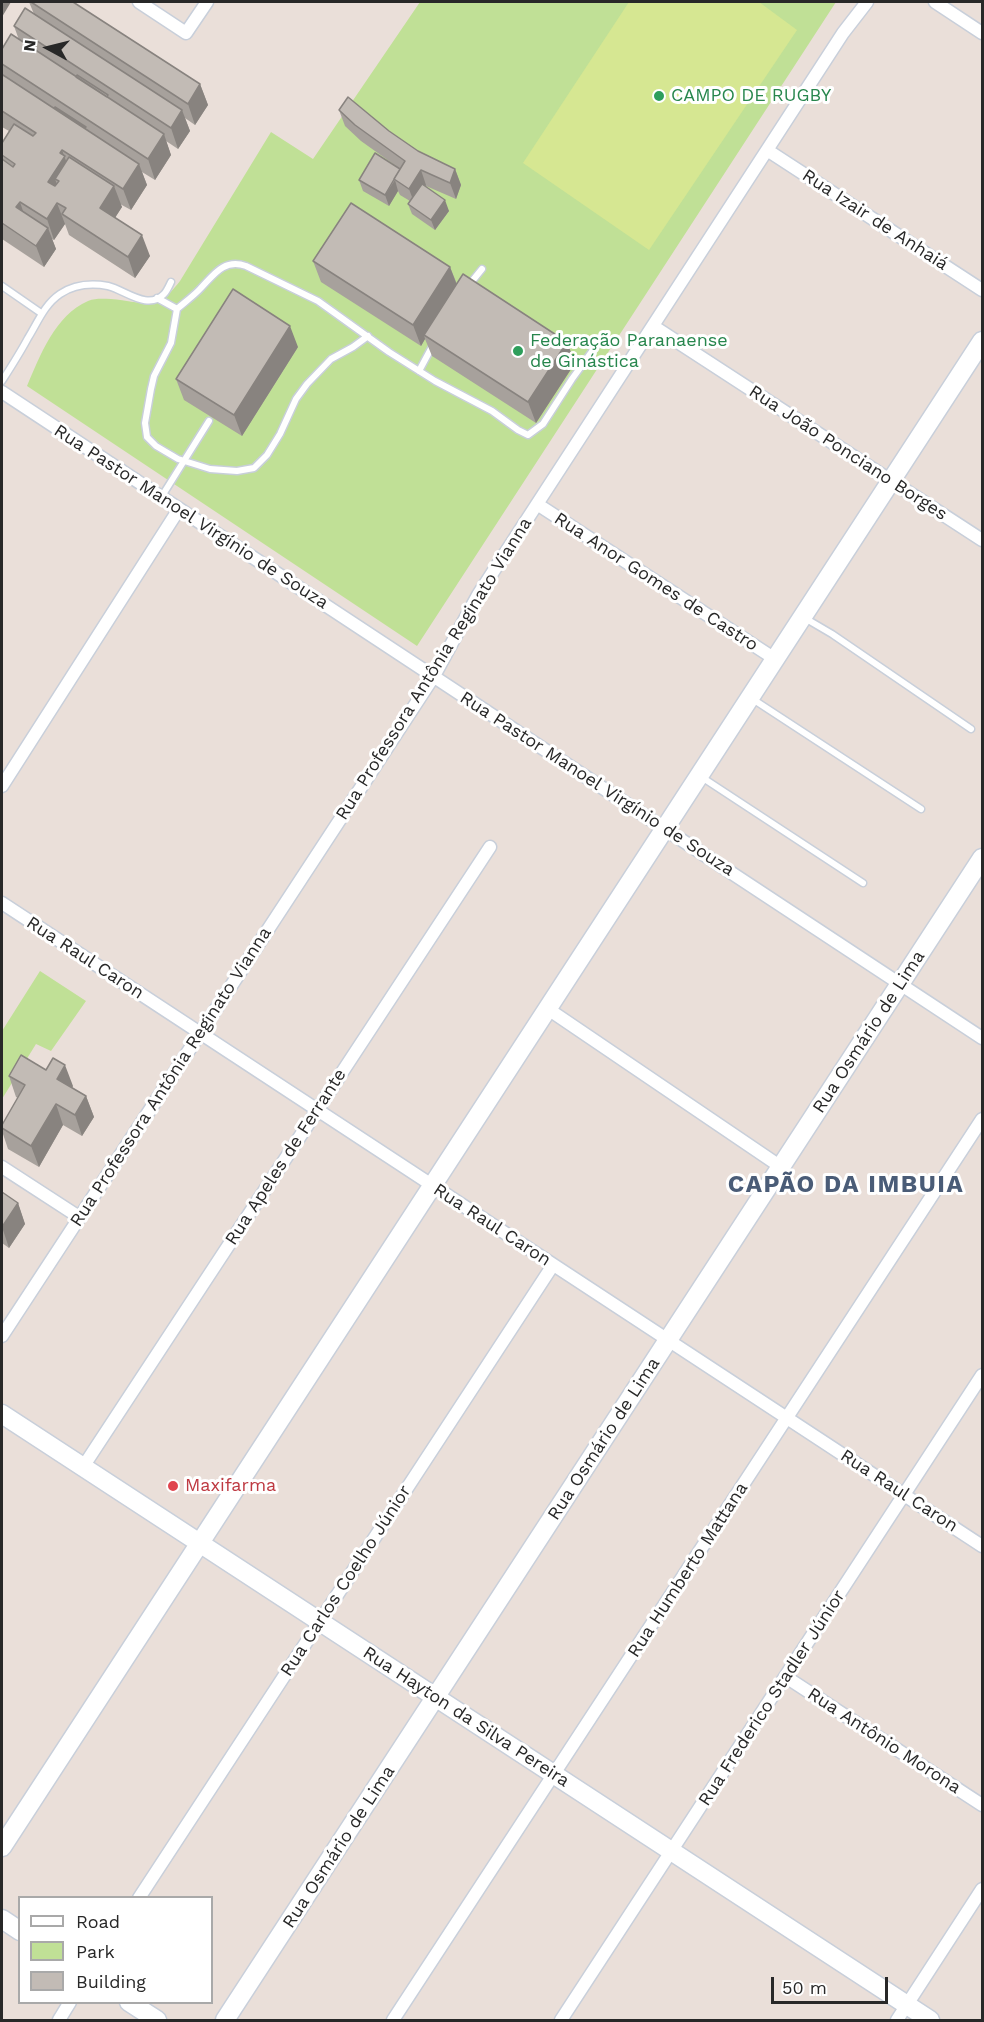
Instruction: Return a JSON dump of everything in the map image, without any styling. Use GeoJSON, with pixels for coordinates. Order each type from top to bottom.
{"type":"FeatureCollection","features":[{"type":"Feature","properties":{"kind":"street"},"geometry":{"type":"LineString","coordinates":[[139,2],[186,33],[207,2]]}},
{"type":"Feature","properties":{"kind":"street","name":"Rua Professora Antônia Reginato Vianna"},"geometry":{"type":"LineString","coordinates":[[2,1336],[434,676],[478,595],[537,504],[843,33],[867,2]]}},
{"type":"Feature","properties":{"kind":"street"},"geometry":{"type":"LineString","coordinates":[[935,2],[982,33]]}},
{"type":"Feature","properties":{"kind":"street","name":"Rua Izair de Anhaiá"},"geometry":{"type":"LineString","coordinates":[[767,150],[982,290]]}},
{"type":"Feature","properties":{"kind":"street","name":"Rua João Ponciano Borges"},"geometry":{"type":"LineString","coordinates":[[653,326],[982,540]]}},
{"type":"Feature","properties":{"kind":"street"},"geometry":{"type":"LineString","coordinates":[[2,1847],[982,341]]}},
{"type":"Feature","properties":{"kind":"street","name":"Rua Pastor Manoel Virgínio de Souza"},"geometry":{"type":"LineString","coordinates":[[2,392],[982,1038]]}},
{"type":"Feature","properties":{"kind":"street","name":"Rua Anor Gomes de Castro"},"geometry":{"type":"LineString","coordinates":[[537,504],[775,659]]}},
{"type":"Feature","properties":{"kind":"street"},"geometry":{"type":"LineString","coordinates":[[2,786],[179,509]]}},
{"type":"Feature","properties":{"kind":"street","name":"Rua Apeles de Ferrante"},"geometry":{"type":"LineString","coordinates":[[83,1467],[490,847]]}},
{"type":"Feature","properties":{"kind":"street","name":"Rua Osmário de Lima"},"geometry":{"type":"LineString","coordinates":[[225,2020],[982,858]]}},
{"type":"Feature","properties":{"kind":"street","name":"Rua Raul Caron"},"geometry":{"type":"LineString","coordinates":[[2,903],[982,1546]]}},
{"type":"Feature","properties":{"kind":"street"},"geometry":{"type":"LineString","coordinates":[[548,1009],[781,1167]]}},
{"type":"Feature","properties":{"kind":"street","name":"Rua Humberto Mattana"},"geometry":{"type":"LineString","coordinates":[[393,2020],[982,1119]]}},
{"type":"Feature","properties":{"kind":"street"},"geometry":{"type":"LineString","coordinates":[[2,1167],[79,1217]]}},
{"type":"Feature","properties":{"kind":"street","name":"Rua Carlos Coelho Júnior"},"geometry":{"type":"LineString","coordinates":[[140,1896],[553,1264]]}},
{"type":"Feature","properties":{"kind":"street","name":"Rua Frederico Stadler Júnior"},"geometry":{"type":"LineString","coordinates":[[561,2020],[982,1375]]}},
{"type":"Feature","properties":{"kind":"street","name":"Rua Hayton da Silva Pereira"},"geometry":{"type":"LineString","coordinates":[[2,1414],[672,1851],[902,2013],[930,2020]]}},
{"type":"Feature","properties":{"kind":"street","name":"Rua Antônio Morona"},"geometry":{"type":"LineString","coordinates":[[786,1677],[982,1805]]}},
{"type":"Feature","properties":{"kind":"street"},"geometry":{"type":"LineString","coordinates":[[902,2013],[982,1889]]}},
{"type":"Feature","properties":{"kind":"street"},"geometry":{"type":"LineString","coordinates":[[2,1919],[18,1930]]}},
{"type":"Feature","properties":{"kind":"street"},"geometry":{"type":"LineString","coordinates":[[59,2020],[69,2004]]}},
{"type":"Feature","properties":{"kind":"street"},"geometry":{"type":"LineString","coordinates":[[132,2004],[157,2020]]}},
{"type":"Feature","properties":{"kind":"lane"},"geometry":{"type":"LineString","coordinates":[[368,336],[331,359],[307,384],[296,399],[280,434],[267,455],[254,468],[237,471],[210,469],[184,461],[156,446],[147,437],[145,423],[154,376],[171,344],[177,309],[221,267],[238,263],[318,301],[419,371],[492,411],[528,435],[543,424],[577,371],[604,335]]}},
{"type":"Feature","properties":{"kind":"lane"},"geometry":{"type":"LineString","coordinates":[[466,289],[482,268]]}},
{"type":"Feature","properties":{"kind":"lane"},"geometry":{"type":"LineString","coordinates":[[2,381],[34,329],[41,313],[62,293],[80,285],[109,286],[144,300],[163,295],[171,282]]}},
{"type":"Feature","properties":{"kind":"lane"},"geometry":{"type":"LineString","coordinates":[[2,286],[41,313]]}},
{"type":"Feature","properties":{"kind":"lane"},"geometry":{"type":"LineString","coordinates":[[157,298],[177,309]]}},
{"type":"Feature","properties":{"kind":"lane"},"geometry":{"type":"LineString","coordinates":[[419,371],[438,338]]}},
{"type":"Feature","properties":{"kind":"lane"},"geometry":{"type":"LineString","coordinates":[[161,497],[209,421]]}},
{"type":"Feature","properties":{"kind":"lane"},"geometry":{"type":"LineString","coordinates":[[803,617],[832,634],[971,729]]}},
{"type":"Feature","properties":{"kind":"lane"},"geometry":{"type":"LineString","coordinates":[[750,698],[921,809]]}},
{"type":"Feature","properties":{"kind":"lane"},"geometry":{"type":"LineString","coordinates":[[699,776],[863,883]]}},
{"type":"Feature","properties":{"kind":"green space"},"geometry":{"type":"Polygon","coordinates":[[[420,2],[836,2],[417,646],[27,386],[50,338],[66,316],[76,307],[94,299],[157,302],[171,291],[180,281],[271,132],[313,159],[420,2]]]}},
{"type":"Feature","properties":{"kind":"green space","name":"CAMPO DE RUGBY"},"geometry":{"type":"Polygon","coordinates":[[[629,2],[759,2],[797,30],[649,250],[523,163],[629,2]]]}},
{"type":"Feature","properties":{"kind":"green space"},"geometry":{"type":"Polygon","coordinates":[[[40,971],[86,1001],[51,1051],[36,1044],[2,1099],[2,1031],[40,971]]]}},
{"type":"Feature","properties":{"kind":"building"},"geometry":{"type":"Polygon","coordinates":[[[31,2],[73,2],[200,84],[188,104],[31,2]]]}},
{"type":"Feature","properties":{"kind":"building"},"geometry":{"type":"Polygon","coordinates":[[[25,8],[182,110],[171,128],[14,26],[25,8]]]}},
{"type":"Feature","properties":{"kind":"building"},"geometry":{"type":"Polygon","coordinates":[[[11,34],[164,134],[148,159],[2,64],[2,49],[11,34]]]}},
{"type":"Feature","properties":{"kind":"building"},"geometry":{"type":"Polygon","coordinates":[[[3,75],[139,164],[123,189],[62,150],[60,153],[65,156],[48,182],[55,186],[59,181],[55,179],[69,157],[114,186],[100,208],[142,235],[128,257],[62,214],[66,208],[57,203],[47,219],[20,202],[16,207],[48,228],[36,246],[2,223],[2,159],[13,167],[15,164],[2,155],[2,143],[14,124],[33,136],[36,133],[2,111],[3,75]]]}},
{"type":"Feature","properties":{"kind":"building"},"geometry":{"type":"Polygon","coordinates":[[[77,75],[108,95],[107,97],[76,77],[77,75]]]}},
{"type":"Feature","properties":{"kind":"building"},"geometry":{"type":"Polygon","coordinates":[[[348,97],[389,131],[418,151],[455,169],[450,183],[421,170],[409,189],[394,179],[405,161],[355,125],[339,110],[348,97]]]}},
{"type":"Feature","properties":{"kind":"building"},"geometry":{"type":"Polygon","coordinates":[[[55,107],[86,127],[54,108],[55,107]]]}},
{"type":"Feature","properties":{"kind":"building"},"geometry":{"type":"Polygon","coordinates":[[[375,153],[400,169],[385,195],[359,180],[375,153]]]}},
{"type":"Feature","properties":{"kind":"building"},"geometry":{"type":"Polygon","coordinates":[[[422,184],[445,200],[431,220],[408,204],[422,184]]]}},
{"type":"Feature","properties":{"kind":"building"},"geometry":{"type":"Polygon","coordinates":[[[351,203],[450,267],[413,325],[313,261],[351,203]]]}},
{"type":"Feature","properties":{"kind":"building"},"geometry":{"type":"Polygon","coordinates":[[[463,274],[567,342],[528,402],[424,335],[463,274]]]}},
{"type":"Feature","properties":{"kind":"building"},"geometry":{"type":"Polygon","coordinates":[[[233,289],[290,326],[234,415],[176,379],[233,289]]]}},
{"type":"Feature","properties":{"kind":"building"},"geometry":{"type":"Polygon","coordinates":[[[21,1055],[46,1070],[53,1058],[65,1065],[57,1079],[86,1096],[75,1115],[56,1104],[31,1146],[2,1128],[25,1085],[9,1076],[21,1055]]]}},
{"type":"Feature","properties":{"kind":"building"},"geometry":{"type":"Polygon","coordinates":[[[2,1192],[18,1203],[2,1227],[2,1192]]]}},
{"type":"Feature","properties":{"kind":"place","name":"CAMPO DE RUGBY"},"geometry":{"type":"Point","coordinates":[659,96]}},
{"type":"Feature","properties":{"kind":"place","name":"Federação Paranaense de Ginástica"},"geometry":{"type":"Point","coordinates":[518,351]}},
{"type":"Feature","properties":{"kind":"place","name":"Maxifarma"},"geometry":{"type":"Point","coordinates":[173,1486]}},
{"type":"Feature","properties":{"kind":"district","name":"CAPÃO DA IMBUIA"},"geometry":{"type":"Point","coordinates":[846,1185]}}]}
